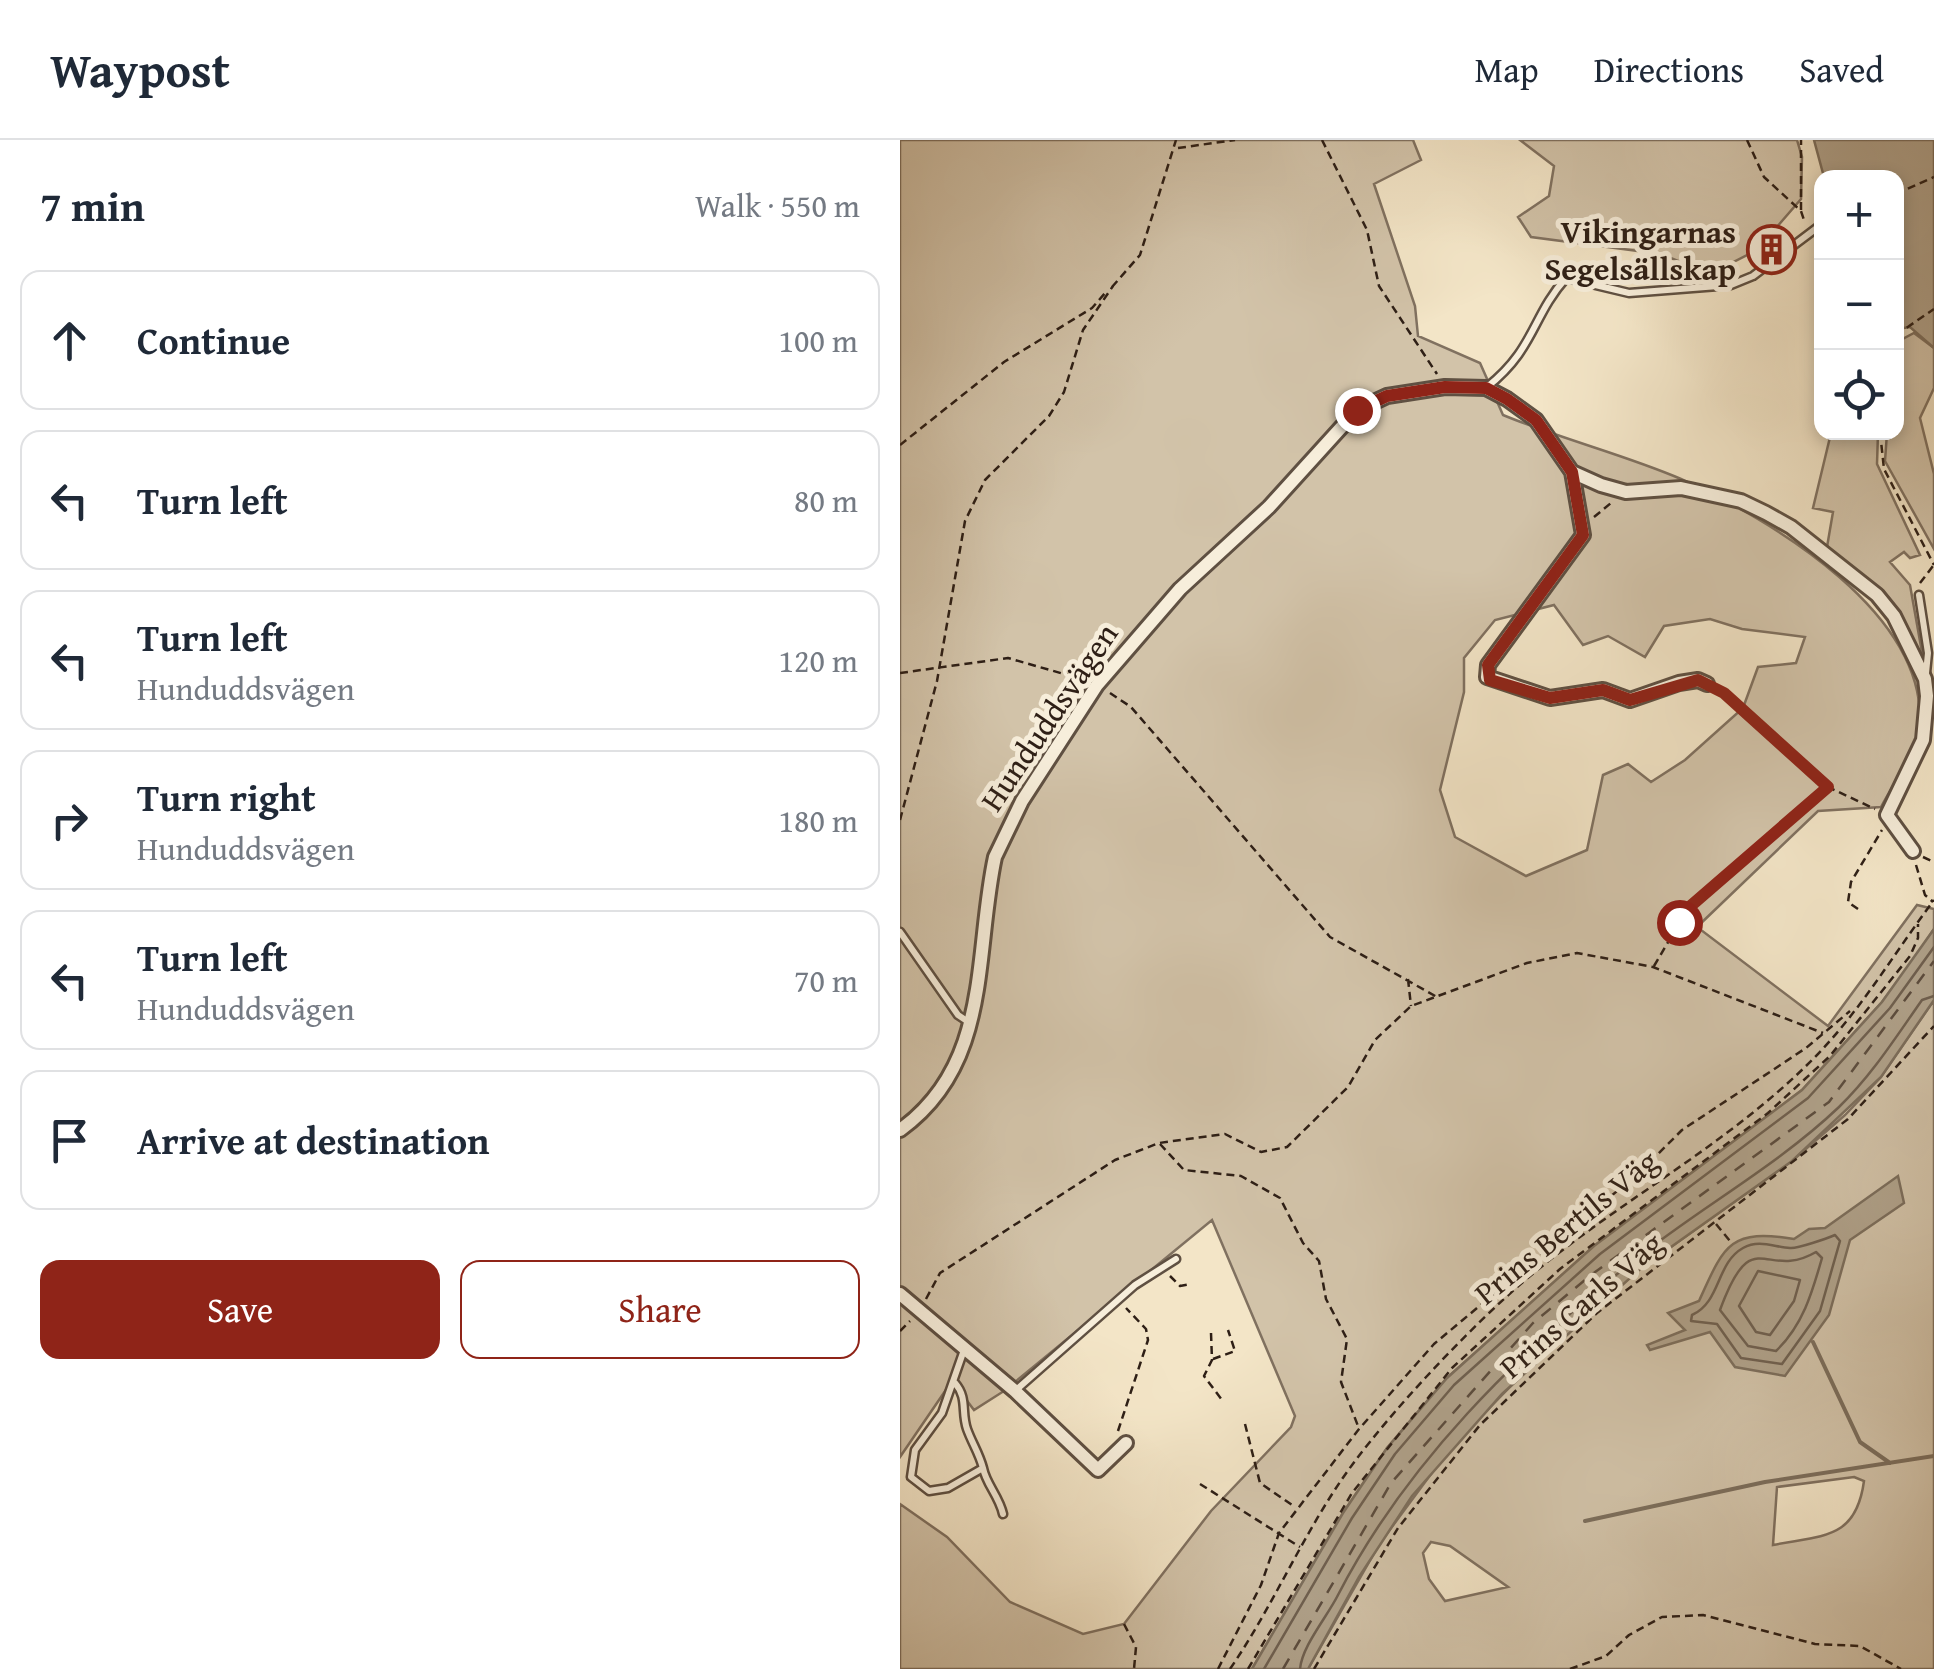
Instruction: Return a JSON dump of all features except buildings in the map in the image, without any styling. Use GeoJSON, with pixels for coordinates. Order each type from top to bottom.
{"type":"FeatureCollection","features":[{"type":"Feature","properties":{"kind":"street","name":"Hunduddsvägen"},"geometry":{"type":"LineString","coordinates":[[900,1130],[945,1082],[973,1024],[990,880],[1002,835],[1097,685],[1156,614],[1270,507],[1357,410],[1387,396],[1445,387],[1486,388]]}},
{"type":"Feature","properties":{"kind":"street"},"geometry":{"type":"LineString","coordinates":[[1486,388],[1536,420],[1572,472],[1583,535],[1488,665],[1487,678],[1514,688],[1566,698],[1583,690],[1603,690],[1630,700],[1679,683],[1698,680],[1707,684]]}},
{"type":"Feature","properties":{"kind":"street"},"geometry":{"type":"LineString","coordinates":[[1572,472],[1626,492],[1681,488],[1741,502],[1791,526],[1877,595],[1894,616],[1925,679],[1923,740],[1889,819],[1913,852]]}},
{"type":"Feature","properties":{"kind":"street"},"geometry":{"type":"LineString","coordinates":[[900,1294],[1015,1392],[1098,1470],[1126,1443]]}},
{"type":"Feature","properties":{"kind":"lane"},"geometry":{"type":"LineString","coordinates":[[1486,388],[1520,358],[1554,292],[1566,278],[1629,294],[1731,285],[1754,276],[1814,228]]}},
{"type":"Feature","properties":{"kind":"lane"},"geometry":{"type":"LineString","coordinates":[[1919,595],[1928,654],[1925,679]]}},
{"type":"Feature","properties":{"kind":"lane"},"geometry":{"type":"LineString","coordinates":[[900,932],[958,1015],[973,1024]]}},
{"type":"Feature","properties":{"kind":"lane"},"geometry":{"type":"LineString","coordinates":[[1015,1392],[1116,1302],[1176,1259]]}},
{"type":"Feature","properties":{"kind":"lane"},"geometry":{"type":"LineString","coordinates":[[965,1348],[942,1413],[915,1450],[911,1476],[929,1491],[948,1488],[982,1468]]}},
{"type":"Feature","properties":{"kind":"lane"},"geometry":{"type":"LineString","coordinates":[[954,1383],[963,1392],[966,1428],[984,1478],[998,1494],[1003,1514]]}},
{"type":"Feature","properties":{"kind":"path"},"geometry":{"type":"LineString","coordinates":[[900,444],[1004,362],[1092,308],[1112,286],[1140,255],[1176,140]]}},
{"type":"Feature","properties":{"kind":"path"},"geometry":{"type":"LineString","coordinates":[[1176,149],[1234,140]]}},
{"type":"Feature","properties":{"kind":"path"},"geometry":{"type":"LineString","coordinates":[[1322,140],[1367,230],[1379,286],[1445,387]]}},
{"type":"Feature","properties":{"kind":"path"},"geometry":{"type":"LineString","coordinates":[[1747,140],[1764,177],[1801,211]]}},
{"type":"Feature","properties":{"kind":"path"},"geometry":{"type":"LineString","coordinates":[[1802,140],[1801,211],[1814,242]]}},
{"type":"Feature","properties":{"kind":"path"},"geometry":{"type":"LineString","coordinates":[[1904,191],[1934,178]]}},
{"type":"Feature","properties":{"kind":"path"},"geometry":{"type":"LineString","coordinates":[[900,820],[939,664],[965,521],[985,480],[1048,416],[1064,392],[1083,330],[1112,286]]}},
{"type":"Feature","properties":{"kind":"path"},"geometry":{"type":"LineString","coordinates":[[1904,331],[1934,309]]}},
{"type":"Feature","properties":{"kind":"path"},"geometry":{"type":"LineString","coordinates":[[1881,440],[1884,469],[1934,565],[1924,573],[1919,595]]}},
{"type":"Feature","properties":{"kind":"path"},"geometry":{"type":"LineString","coordinates":[[1583,535],[1594,517],[1626,492]]}},
{"type":"Feature","properties":{"kind":"path"},"geometry":{"type":"LineString","coordinates":[[900,673],[918,673],[939,664],[1008,658],[1066,672],[1097,685],[1131,707],[1330,937],[1438,998]]}},
{"type":"Feature","properties":{"kind":"path"},"geometry":{"type":"LineString","coordinates":[[1707,684],[1777,738],[1800,765],[1828,787],[1889,819],[1851,882],[1848,902],[1858,910]]}},
{"type":"Feature","properties":{"kind":"path"},"geometry":{"type":"LineString","coordinates":[[1653,967],[1686,910],[1828,787]]}},
{"type":"Feature","properties":{"kind":"path"},"geometry":{"type":"LineString","coordinates":[[1913,852],[1925,895],[1934,902]]}},
{"type":"Feature","properties":{"kind":"path","name":"Prins Bertils Väg"},"geometry":{"type":"LineString","coordinates":[[1230,1669],[1261,1624],[1354,1462],[1502,1300],[1765,1101],[1815,1057],[1934,902]]}},
{"type":"Feature","properties":{"kind":"path"},"geometry":{"type":"LineString","coordinates":[[1248,1669],[1352,1492],[1452,1368],[1560,1268],[1768,1114],[1830,1056],[1910,956],[1918,938],[1917,923]]}},
{"type":"Feature","properties":{"kind":"path"},"geometry":{"type":"LineString","coordinates":[[900,1332],[921,1310],[940,1272],[1115,1160],[1159,1142],[1225,1134],[1262,1152],[1287,1147],[1348,1087],[1375,1040],[1411,1006],[1527,964],[1577,953],[1653,967],[1824,1033]]}},
{"type":"Feature","properties":{"kind":"path"},"geometry":{"type":"LineString","coordinates":[[1408,978],[1411,1006]]}},
{"type":"Feature","properties":{"kind":"path"},"geometry":{"type":"LineString","coordinates":[[1218,1669],[1261,1585],[1279,1533],[1359,1429],[1434,1344],[1642,1172],[1682,1130],[1857,1006]]}},
{"type":"Feature","properties":{"kind":"path","name":"Prins Carls Väg"},"geometry":{"type":"LineString","coordinates":[[1314,1669],[1398,1528],[1480,1425],[1597,1313],[1848,1119],[1934,1026]]}},
{"type":"Feature","properties":{"kind":"path"},"geometry":{"type":"LineString","coordinates":[[1159,1142],[1184,1170],[1241,1176],[1280,1198],[1303,1243],[1319,1261],[1326,1298],[1346,1338],[1341,1382],[1359,1429]]}},
{"type":"Feature","properties":{"kind":"path"},"geometry":{"type":"LineString","coordinates":[[1716,1223],[1730,1241]]}},
{"type":"Feature","properties":{"kind":"path"},"geometry":{"type":"LineString","coordinates":[[1164,1266],[1180,1286],[1191,1284]]}},
{"type":"Feature","properties":{"kind":"path"},"geometry":{"type":"LineString","coordinates":[[1116,1302],[1139,1320],[1148,1340],[1118,1425],[1118,1434],[1126,1443]]}},
{"type":"Feature","properties":{"kind":"path"},"geometry":{"type":"LineString","coordinates":[[1212,1360],[1236,1352],[1228,1330]]}},
{"type":"Feature","properties":{"kind":"path"},"geometry":{"type":"LineString","coordinates":[[1211,1332],[1212,1360],[1204,1376],[1222,1400]]}},
{"type":"Feature","properties":{"kind":"path"},"geometry":{"type":"LineString","coordinates":[[1245,1424],[1260,1483],[1297,1509]]}},
{"type":"Feature","properties":{"kind":"path"},"geometry":{"type":"LineString","coordinates":[[1200,1484],[1302,1548]]}},
{"type":"Feature","properties":{"kind":"path"},"geometry":{"type":"LineString","coordinates":[[1570,1669],[1606,1656],[1629,1635],[1662,1617],[1703,1615],[1814,1644],[1860,1646],[1901,1669]]}},
{"type":"Feature","properties":{"kind":"path"},"geometry":{"type":"LineString","coordinates":[[1124,1624],[1136,1647],[1134,1669]]}},
{"type":"Feature","properties":{"kind":"shaded area"},"geometry":{"type":"Polygon","coordinates":[[[900,140],[1413,140],[1421,160],[1374,184],[1415,306],[1418,336],[1480,363],[1503,415],[1681,479],[1758,519],[1799,546],[1874,611],[1901,649],[1917,690],[1919,733],[1908,761],[1881,807],[1818,811],[1697,927],[1828,1026],[1917,905],[1934,909],[1934,929],[1882,1002],[1802,1090],[1594,1246],[1447,1378],[1387,1448],[1343,1513],[1252,1669],[900,1669],[900,1504],[947,1537],[1010,1602],[1083,1634],[1124,1624],[1211,1511],[1291,1427],[1295,1416],[1212,1220],[1015,1382],[1010,1379],[1004,1391],[974,1410],[952,1381],[900,1457],[900,140]],[[1554,605],[1495,620],[1464,658],[1464,692],[1440,790],[1455,837],[1526,876],[1587,850],[1603,775],[1628,764],[1651,782],[1685,760],[1743,708],[1758,667],[1796,663],[1805,637],[1742,629],[1710,619],[1664,626],[1645,657],[1608,636],[1583,645],[1554,605]]]}},
{"type":"Feature","properties":{"kind":"shaded area"},"geometry":{"type":"Polygon","coordinates":[[[1520,140],[1797,140],[1802,157],[1801,199],[1757,250],[1710,274],[1661,254],[1531,237],[1518,217],[1549,196],[1554,166],[1520,140]]]}},
{"type":"Feature","properties":{"kind":"shaded area"},"geometry":{"type":"Polygon","coordinates":[[[1914,333],[1934,348],[1934,388],[1920,418],[1934,474],[1934,549],[1885,461],[1886,440],[1904,440],[1904,338],[1914,333]]]}},
{"type":"Feature","properties":{"kind":"shaded area"},"geometry":{"type":"Polygon","coordinates":[[[1829,440],[1878,440],[1877,464],[1920,555],[1910,558],[1904,552],[1890,562],[1910,585],[1923,658],[1889,598],[1827,547],[1833,512],[1813,508],[1829,440]]]}},
{"type":"Feature","properties":{"kind":"shaded area"},"geometry":{"type":"Polygon","coordinates":[[[1934,1000],[1934,1669],[1308,1669],[1380,1543],[1451,1447],[1555,1341],[1640,1269],[1792,1161],[1881,1077],[1934,1000]],[[1854,1477],[1777,1487],[1773,1545],[1822,1536],[1845,1525],[1860,1500],[1864,1481],[1854,1477]],[[1431,1542],[1423,1553],[1429,1579],[1445,1601],[1508,1587],[1450,1546],[1431,1542]]]}},
{"type":"Feature","properties":{"kind":"water"},"geometry":{"type":"Polygon","coordinates":[[[1814,140],[1934,140],[1934,348],[1910,327],[1904,328],[1904,170],[1822,170],[1814,140]]]}},
{"type":"Feature","properties":{"kind":"water"},"geometry":{"type":"Polygon","coordinates":[[[1934,929],[1934,1000],[1881,1077],[1792,1161],[1640,1269],[1502,1394],[1412,1496],[1359,1577],[1308,1669],[1252,1669],[1343,1513],[1387,1448],[1447,1378],[1594,1246],[1802,1090],[1882,1002],[1934,929]]]}},
{"type":"Feature","properties":{"kind":"water"},"geometry":{"type":"Polygon","coordinates":[[[1898,1176],[1904,1203],[1850,1240],[1829,1315],[1785,1376],[1735,1367],[1710,1332],[1650,1350],[1647,1345],[1685,1330],[1668,1313],[1699,1301],[1715,1267],[1732,1245],[1755,1236],[1794,1239],[1809,1229],[1825,1228],[1898,1176]]]}},
{"type":"Feature","properties":{"kind":"waterway"},"geometry":{"type":"LineString","coordinates":[[1813,1342],[1860,1442],[1890,1463]]}},
{"type":"Feature","properties":{"kind":"waterway"},"geometry":{"type":"LineString","coordinates":[[1585,1521],[1765,1482],[1934,1456]]}},
{"type":"Feature","properties":{"kind":"ferry route"},"geometry":{"type":"LineString","coordinates":[[1283,1669],[1391,1483],[1533,1323],[1591,1275],[1829,1102],[1934,961]]}},
{"type":"Feature","properties":{"kind":"place","name":"Vikingarnas Segelsällskap"},"geometry":{"type":"Point","coordinates":[1771,250]}},
{"type":"Feature","properties":{"kind":"route"},"geometry":{"type":"LineString","coordinates":[[1357,410],[1372,400],[1412,390],[1486,388],[1536,420],[1572,472],[1583,535],[1488,665],[1487,678],[1550,698],[1603,690],[1630,700],[1638,694],[1698,680],[1711,690],[1724,693],[1828,787],[1686,910],[1679,922]]}}]}
